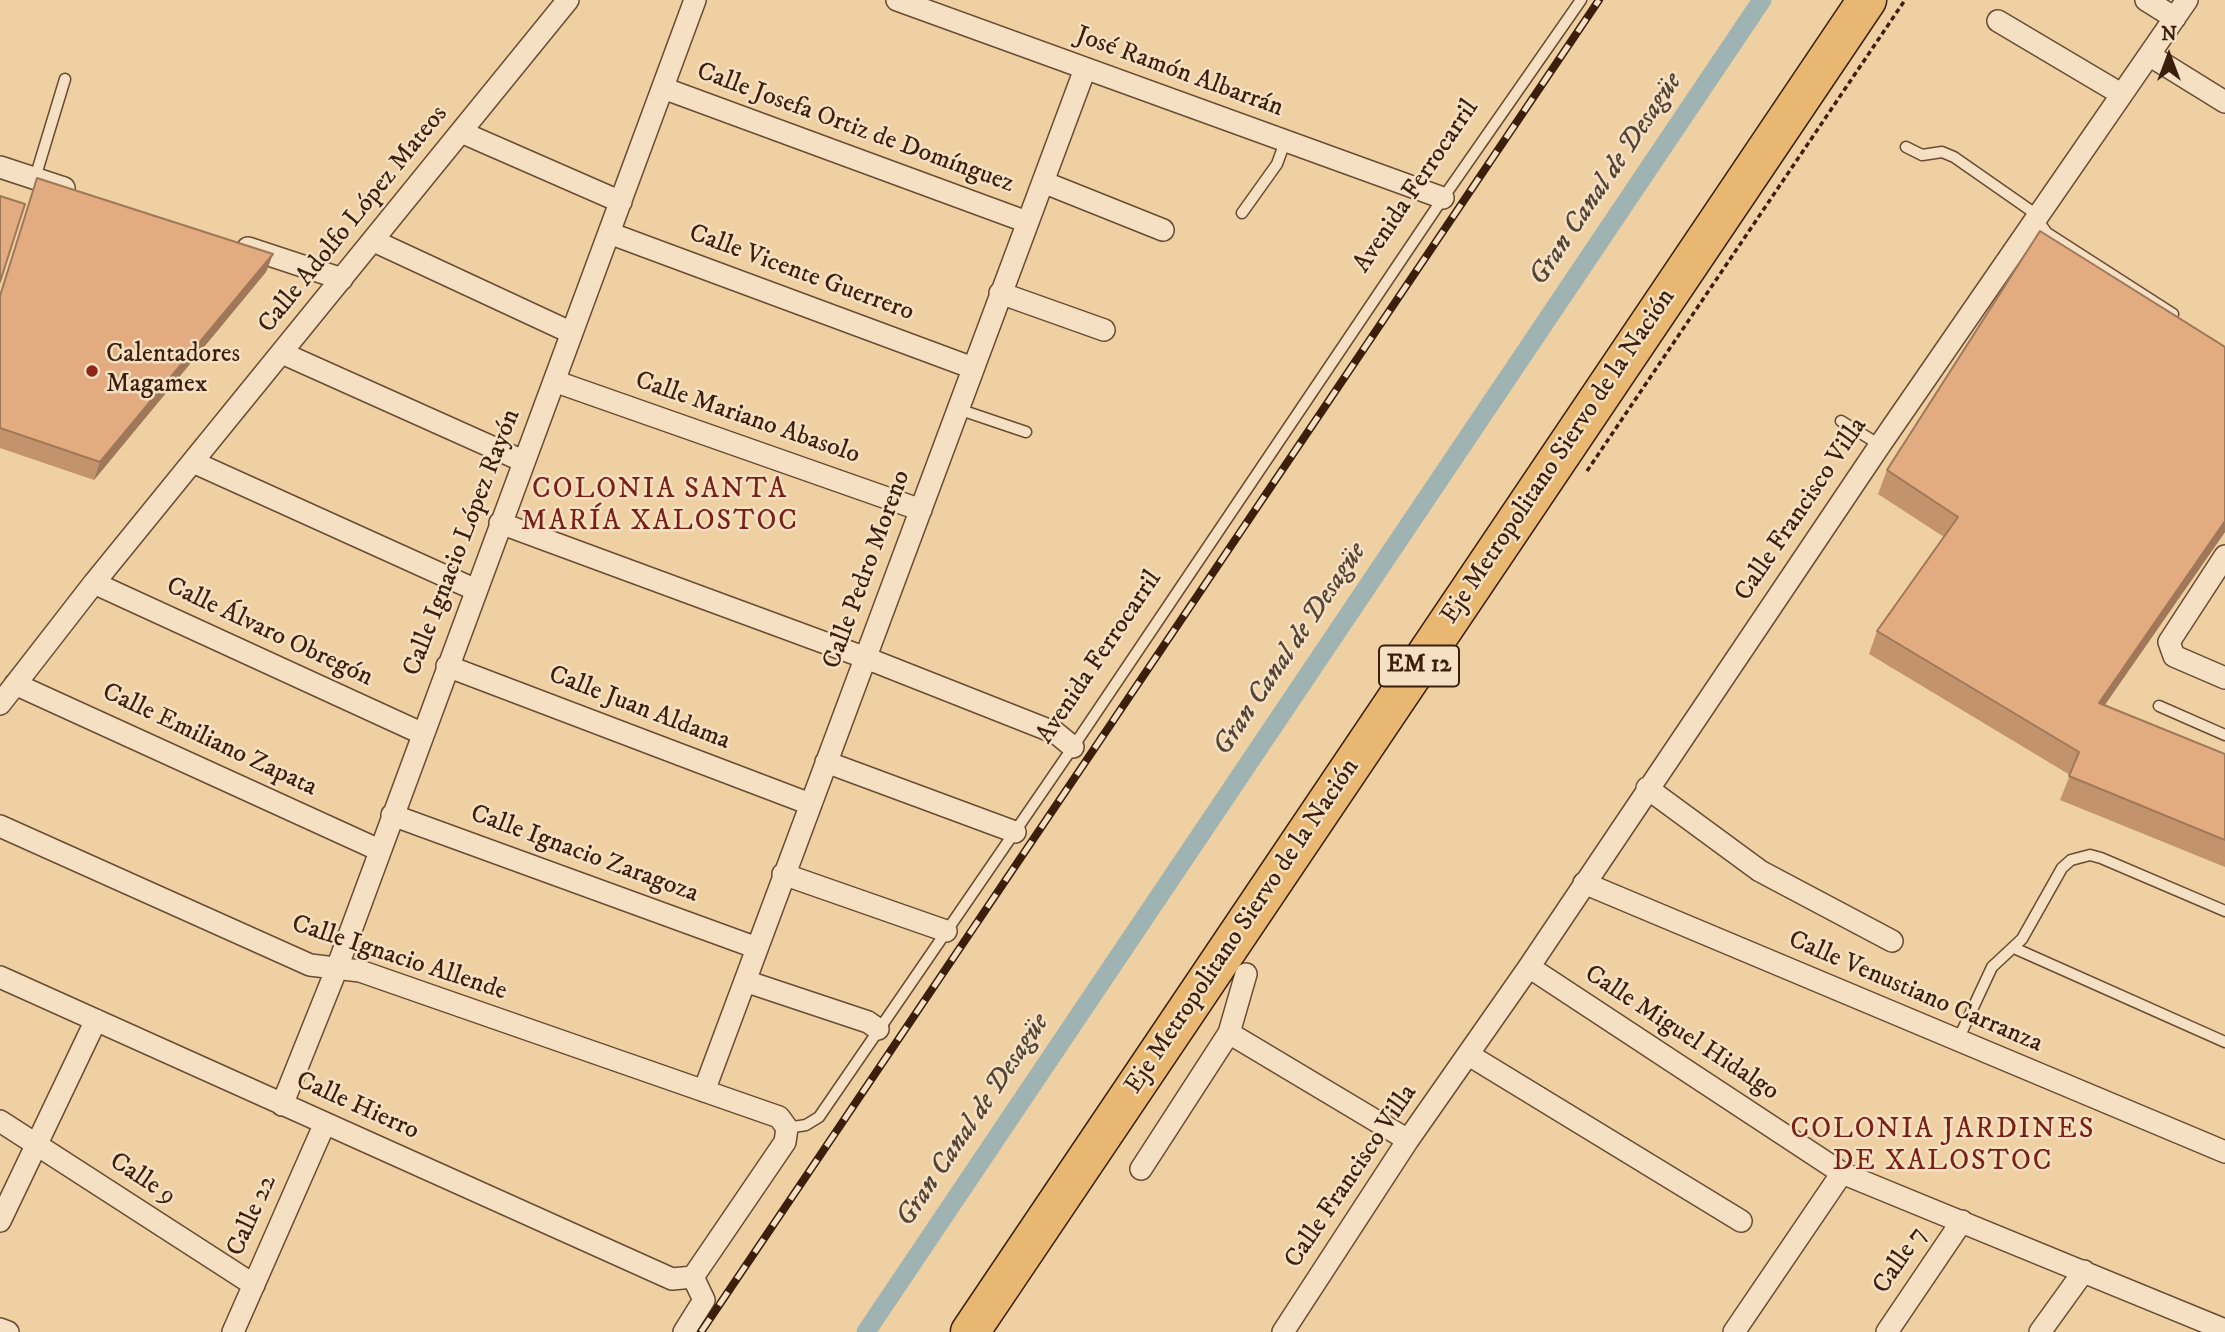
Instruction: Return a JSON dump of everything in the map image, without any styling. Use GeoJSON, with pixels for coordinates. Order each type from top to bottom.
{"type":"FeatureCollection","features":[{"type":"Feature","properties":{"kind":"highway","name":"Eje Metropolitano Siervo de la Nación"},"geometry":{"type":"LineString","coordinates":[[940,1332],[1837,0]]}},
{"type":"Feature","properties":{"kind":"highway","name":"Eje Metropolitano Siervo de la Nación"},"geometry":{"type":"LineString","coordinates":[[970,1332],[1867,0]]}},
{"type":"Feature","properties":{"kind":"street","name":"Calle Adolfo López Mateos"},"geometry":{"type":"LineString","coordinates":[[0,704],[94,583],[568,0]]}},
{"type":"Feature","properties":{"kind":"street","name":"Calle Ignacio López Rayón"},"geometry":{"type":"LineString","coordinates":[[282,1105],[337,968],[421,733],[695,0]]}},
{"type":"Feature","properties":{"kind":"street","name":"José Ramón Albarrán"},"geometry":{"type":"LineString","coordinates":[[897,0],[1443,198]]}},
{"type":"Feature","properties":{"kind":"street"},"geometry":{"type":"LineString","coordinates":[[2146,0],[2181,9]]}},
{"type":"Feature","properties":{"kind":"street","name":"Calle Francisco Villa"},"geometry":{"type":"LineString","coordinates":[[1283,1332],[1408,1140],[1529,967],[1647,788],[2035,218],[2181,9]]}},
{"type":"Feature","properties":{"kind":"street"},"geometry":{"type":"LineString","coordinates":[[1998,21],[2121,94]]}},
{"type":"Feature","properties":{"kind":"street"},"geometry":{"type":"LineString","coordinates":[[2149,55],[2225,102]]}},
{"type":"Feature","properties":{"kind":"street","name":"Calle Pedro Moreno"},"geometry":{"type":"LineString","coordinates":[[704,1091],[1085,69]]}},
{"type":"Feature","properties":{"kind":"street","name":"Calle Josefa Ortiz de Domínguez"},"geometry":{"type":"LineString","coordinates":[[663,88],[1027,222]]}},
{"type":"Feature","properties":{"kind":"street"},"geometry":{"type":"LineString","coordinates":[[461,132],[621,202]]}},
{"type":"Feature","properties":{"kind":"street"},"geometry":{"type":"LineString","coordinates":[[0,167],[86,195]]}},
{"type":"Feature","properties":{"kind":"street"},"geometry":{"type":"LineString","coordinates":[[1043,182],[1163,230]]}},
{"type":"Feature","properties":{"kind":"street","name":"Calle Vicente Guerrero"},"geometry":{"type":"LineString","coordinates":[[609,233],[973,368]]}},
{"type":"Feature","properties":{"kind":"street"},"geometry":{"type":"LineString","coordinates":[[227,241],[342,279]]}},
{"type":"Feature","properties":{"kind":"street"},"geometry":{"type":"LineString","coordinates":[[374,241],[572,333]]}},
{"type":"Feature","properties":{"kind":"street"},"geometry":{"type":"LineString","coordinates":[[1000,293],[1104,330]]}},
{"type":"Feature","properties":{"kind":"street"},"geometry":{"type":"LineString","coordinates":[[282,353],[523,461]]}},
{"type":"Feature","properties":{"kind":"street","name":"Calle Mariano Abasolo"},"geometry":{"type":"LineString","coordinates":[[554,382],[921,510]]}},
{"type":"Feature","properties":{"kind":"street"},"geometry":{"type":"LineString","coordinates":[[193,462],[476,590]]}},
{"type":"Feature","properties":{"kind":"street"},"geometry":{"type":"LineString","coordinates":[[500,523],[866,658],[1056,733],[1073,747]]}},
{"type":"Feature","properties":{"kind":"street"},"geometry":{"type":"LineString","coordinates":[[2225,556],[2171,637],[2169,648],[2174,656],[2225,678]]}},
{"type":"Feature","properties":{"kind":"street","name":"Calle Álvaro Obregón"},"geometry":{"type":"LineString","coordinates":[[94,583],[421,733]]}},
{"type":"Feature","properties":{"kind":"street","name":"Calle Juan Aldama"},"geometry":{"type":"LineString","coordinates":[[447,666],[810,804]]}},
{"type":"Feature","properties":{"kind":"street","name":"Calle Emiliano Zapata"},"geometry":{"type":"LineString","coordinates":[[15,684],[379,850]]}},
{"type":"Feature","properties":{"kind":"street"},"geometry":{"type":"LineString","coordinates":[[826,762],[1015,832]]}},
{"type":"Feature","properties":{"kind":"street"},"geometry":{"type":"LineString","coordinates":[[1647,788],[1760,871],[1892,941]]}},
{"type":"Feature","properties":{"kind":"street","name":"Calle Ignacio Zaragoza"},"geometry":{"type":"LineString","coordinates":[[392,815],[757,948]]}},
{"type":"Feature","properties":{"kind":"street","name":"Calle Ignacio Allende"},"geometry":{"type":"LineString","coordinates":[[0,826],[310,965],[359,971],[779,1117],[787,1128]]}},
{"type":"Feature","properties":{"kind":"street"},"geometry":{"type":"LineString","coordinates":[[783,874],[946,931]]}},
{"type":"Feature","properties":{"kind":"street","name":"Calle Venustiano Carranza"},"geometry":{"type":"LineString","coordinates":[[1584,883],[1957,1042],[2225,1152]]}},
{"type":"Feature","properties":{"kind":"street","name":"Calle Miguel Hidalgo"},"geometry":{"type":"LineString","coordinates":[[1529,967],[1842,1173],[2225,1329]]}},
{"type":"Feature","properties":{"kind":"street"},"geometry":{"type":"LineString","coordinates":[[1141,1169],[1229,1033],[1246,974]]}},
{"type":"Feature","properties":{"kind":"street","name":"Calle Hierro"},"geometry":{"type":"LineString","coordinates":[[0,977],[673,1279],[693,1277]]}},
{"type":"Feature","properties":{"kind":"street"},"geometry":{"type":"LineString","coordinates":[[745,981],[868,1022],[878,1030]]}},
{"type":"Feature","properties":{"kind":"street"},"geometry":{"type":"LineString","coordinates":[[0,1221],[96,1020]]}},
{"type":"Feature","properties":{"kind":"street"},"geometry":{"type":"LineString","coordinates":[[1229,1033],[1408,1140]]}},
{"type":"Feature","properties":{"kind":"street"},"geometry":{"type":"LineString","coordinates":[[1469,1055],[1741,1221]]}},
{"type":"Feature","properties":{"kind":"street","name":"Calle 9"},"geometry":{"type":"LineString","coordinates":[[0,1121],[254,1284]]}},
{"type":"Feature","properties":{"kind":"street","name":"Calle 22"},"geometry":{"type":"LineString","coordinates":[[233,1332],[325,1123]]}},
{"type":"Feature","properties":{"kind":"street"},"geometry":{"type":"LineString","coordinates":[[684,1332],[704,1300],[693,1277],[785,1142],[787,1128]]}},
{"type":"Feature","properties":{"kind":"street"},"geometry":{"type":"LineString","coordinates":[[1734,1332],[1842,1173]]}},
{"type":"Feature","properties":{"kind":"street","name":"Calle 7"},"geometry":{"type":"LineString","coordinates":[[1887,1332],[1962,1221]]}},
{"type":"Feature","properties":{"kind":"street"},"geometry":{"type":"LineString","coordinates":[[2040,1332],[2084,1271]]}},
{"type":"Feature","properties":{"kind":"street"},"geometry":{"type":"LineString","coordinates":[[0,1329],[8,1332]]}},
{"type":"Feature","properties":{"kind":"lane","name":"Avenida Ferrocarril"},"geometry":{"type":"LineString","coordinates":[[787,1128],[807,1125],[818,1116],[1015,832],[1443,198],[1581,0]]}},
{"type":"Feature","properties":{"kind":"lane"},"geometry":{"type":"LineString","coordinates":[[35,178],[65,79]]}},
{"type":"Feature","properties":{"kind":"lane"},"geometry":{"type":"LineString","coordinates":[[1242,213],[1277,164],[1285,142]]}},
{"type":"Feature","properties":{"kind":"lane"},"geometry":{"type":"LineString","coordinates":[[1906,147],[1922,155],[1947,153],[2023,205],[2046,233],[2180,319]]}},
{"type":"Feature","properties":{"kind":"lane"},"geometry":{"type":"LineString","coordinates":[[958,409],[1026,432]]}},
{"type":"Feature","properties":{"kind":"lane"},"geometry":{"type":"LineString","coordinates":[[1841,421],[1880,445]]}},
{"type":"Feature","properties":{"kind":"lane"},"geometry":{"type":"LineString","coordinates":[[2160,706],[2225,735]]}},
{"type":"Feature","properties":{"kind":"lane"},"geometry":{"type":"LineString","coordinates":[[1957,1042],[1992,967],[2014,948],[2062,868],[2071,860],[2090,855],[2225,911]]}},
{"type":"Feature","properties":{"kind":"lane"},"geometry":{"type":"LineString","coordinates":[[2014,948],[2225,1042]]}},
{"type":"Feature","properties":{"kind":"path"},"geometry":{"type":"LineString","coordinates":[[1872,51],[1905,0]]}},
{"type":"Feature","properties":{"kind":"building","name":"Calentadores Magamex"},"geometry":{"type":"Polygon","coordinates":[[[37,178],[273,254],[100,462],[0,428],[0,296],[37,178]]]}},
{"type":"Feature","properties":{"kind":"building"},"geometry":{"type":"Polygon","coordinates":[[[0,196],[25,204],[0,282],[0,196]]]}},
{"type":"Feature","properties":{"kind":"building"},"geometry":{"type":"Polygon","coordinates":[[[2040,231],[2225,347],[2225,521],[2099,703],[2225,754],[2225,840],[2069,776],[2079,752],[1877,631],[1958,517],[1887,470],[2040,231]]]}},
{"type":"Feature","properties":{"kind":"waterway","name":"Gran Canal de Desagüe"},"geometry":{"type":"LineString","coordinates":[[866,1332],[1762,0]]}},
{"type":"Feature","properties":{"kind":"railway"},"geometry":{"type":"LineString","coordinates":[[701,1332],[1599,0]]}},
{"type":"Feature","properties":{"kind":"place","name":"Calentadores Magamex"},"geometry":{"type":"Point","coordinates":[92,371]}},
{"type":"Feature","properties":{"kind":"district","name":"COLONIA SANTA MARÍA XALOSTOC"},"geometry":{"type":"Point","coordinates":[660,507]}},
{"type":"Feature","properties":{"kind":"district","name":"COLONIA JARDINES DE XALOSTOC"},"geometry":{"type":"Point","coordinates":[1943,1147]}}]}
